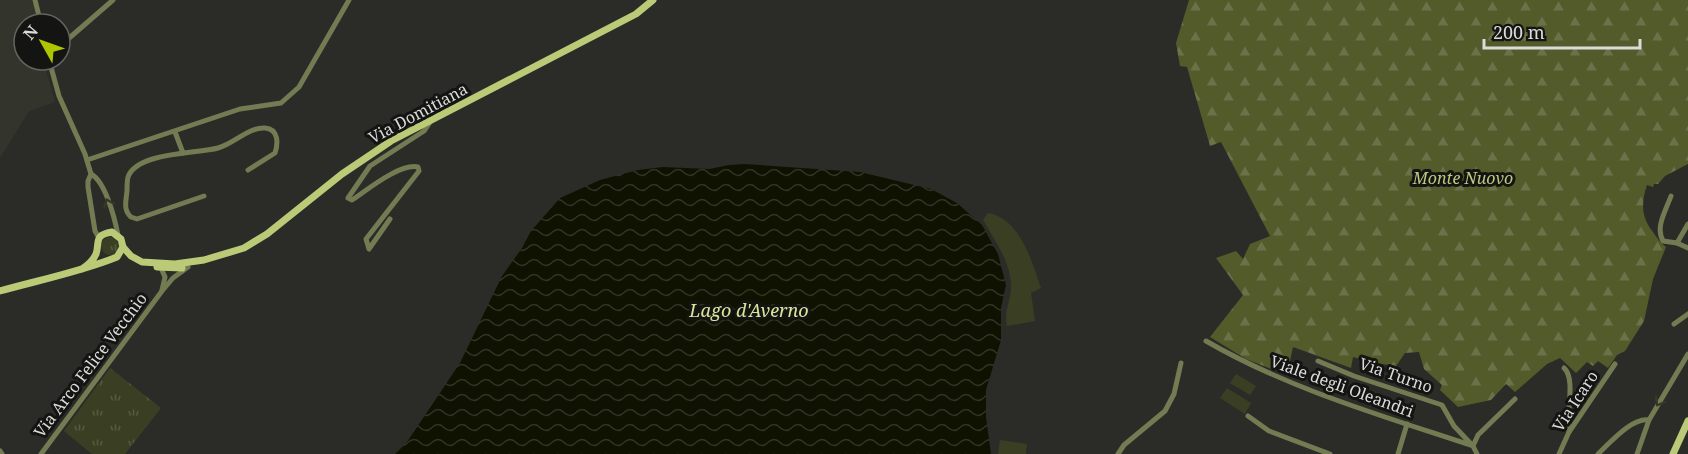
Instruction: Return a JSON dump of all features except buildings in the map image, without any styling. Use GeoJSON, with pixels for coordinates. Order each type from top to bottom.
{"type":"FeatureCollection","features":[{"type":"Feature","properties":{"kind":"main road","name":"Via Domitiana"},"geometry":{"type":"LineString","coordinates":[[123,247],[131,256],[142,262],[188,267],[255,242],[364,158],[431,120],[636,14],[653,0]]}},
{"type":"Feature","properties":{"kind":"main road"},"geometry":{"type":"LineString","coordinates":[[0,291],[89,268],[117,257],[123,247],[118,235],[111,232],[104,233],[96,244],[98,251],[107,259]]}},
{"type":"Feature","properties":{"kind":"main road"},"geometry":{"type":"LineString","coordinates":[[82,269],[93,260],[98,251]]}},
{"type":"Feature","properties":{"kind":"main road","name":"Via Domitiana"},"geometry":{"type":"LineString","coordinates":[[117,257],[161,268],[204,260]]}},
{"type":"Feature","properties":{"kind":"main road"},"geometry":{"type":"LineString","coordinates":[[1673,454],[1688,421]]}},
{"type":"Feature","properties":{"kind":"street"},"geometry":{"type":"LineString","coordinates":[[72,36],[113,0]]}},
{"type":"Feature","properties":{"kind":"street"},"geometry":{"type":"LineString","coordinates":[[87,160],[240,109],[281,103],[299,87],[349,0]]}},
{"type":"Feature","properties":{"kind":"street"},"geometry":{"type":"LineString","coordinates":[[53,72],[64,109],[91,174],[88,188],[95,231],[99,238]]}},
{"type":"Feature","properties":{"kind":"street"},"geometry":{"type":"LineString","coordinates":[[390,219],[369,249],[366,238],[418,171],[418,167],[412,165],[385,178],[351,200],[348,198],[370,166],[424,131],[431,120]]}},
{"type":"Feature","properties":{"kind":"street"},"geometry":{"type":"LineString","coordinates":[[204,196],[137,219],[131,218],[126,209],[128,177],[134,169],[153,159],[219,148],[259,129],[271,130],[276,134],[278,143],[275,153],[248,170]]}},
{"type":"Feature","properties":{"kind":"street"},"geometry":{"type":"LineString","coordinates":[[175,132],[183,153]]}},
{"type":"Feature","properties":{"kind":"street"},"geometry":{"type":"LineString","coordinates":[[91,174],[97,177],[102,187],[116,221],[118,235]]}},
{"type":"Feature","properties":{"kind":"street"},"geometry":{"type":"LineString","coordinates":[[1671,196],[1659,232],[1663,241],[1677,243],[1688,248]]}},
{"type":"Feature","properties":{"kind":"street"},"geometry":{"type":"LineString","coordinates":[[1677,243],[1688,224]]}},
{"type":"Feature","properties":{"kind":"street"},"geometry":{"type":"LineString","coordinates":[[173,266],[175,273],[173,278]]}},
{"type":"Feature","properties":{"kind":"street","name":"Via Arco Felice Vecchio"},"geometry":{"type":"LineString","coordinates":[[41,454],[162,291],[173,278],[188,267]]}},
{"type":"Feature","properties":{"kind":"street","name":"Via Arco Felice Vecchio"},"geometry":{"type":"LineString","coordinates":[[161,268],[165,277],[162,291]]}},
{"type":"Feature","properties":{"kind":"street"},"geometry":{"type":"LineString","coordinates":[[1674,324],[1688,314]]}},
{"type":"Feature","properties":{"kind":"street","name":"Viale degli Oleandri"},"geometry":{"type":"LineString","coordinates":[[1206,341],[1243,363],[1288,382],[1473,446]]}},
{"type":"Feature","properties":{"kind":"street"},"geometry":{"type":"LineString","coordinates":[[1637,454],[1649,420],[1688,354]]}},
{"type":"Feature","properties":{"kind":"street","name":"Via Turno"},"geometry":{"type":"LineString","coordinates":[[1317,361],[1354,376],[1443,405],[1454,426],[1473,446],[1477,454]]}},
{"type":"Feature","properties":{"kind":"street"},"geometry":{"type":"LineString","coordinates":[[1118,454],[1124,444],[1165,411],[1174,394],[1181,363]]}},
{"type":"Feature","properties":{"kind":"street","name":"Via Icaro"},"geometry":{"type":"LineString","coordinates":[[1559,454],[1569,432],[1616,364]]}},
{"type":"Feature","properties":{"kind":"street"},"geometry":{"type":"LineString","coordinates":[[1564,368],[1569,372],[1571,382],[1567,420],[1569,432]]}},
{"type":"Feature","properties":{"kind":"street"},"geometry":{"type":"LineString","coordinates":[[1473,446],[1478,435],[1515,399]]}},
{"type":"Feature","properties":{"kind":"street"},"geometry":{"type":"LineString","coordinates":[[1248,416],[1269,430],[1330,454]]}},
{"type":"Feature","properties":{"kind":"street"},"geometry":{"type":"LineString","coordinates":[[1598,454],[1625,429],[1642,419],[1649,420]]}},
{"type":"Feature","properties":{"kind":"street"},"geometry":{"type":"LineString","coordinates":[[1398,454],[1407,424]]}},
{"type":"Feature","properties":{"kind":"shaded area"},"geometry":{"type":"Polygon","coordinates":[[[0,0],[33,0],[36,12],[12,12],[12,72],[46,72],[55,102],[29,111],[0,158],[0,0]]]}},
{"type":"Feature","properties":{"kind":"green space","name":"Monte Nuovo"},"geometry":{"type":"Polygon","coordinates":[[[1189,0],[1688,0],[1688,164],[1665,176],[1653,187],[1647,185],[1643,204],[1644,215],[1649,226],[1666,247],[1653,279],[1644,321],[1625,351],[1617,355],[1608,368],[1598,361],[1593,366],[1587,362],[1576,373],[1560,358],[1547,364],[1515,392],[1506,384],[1491,400],[1458,407],[1440,390],[1442,385],[1424,369],[1419,352],[1405,353],[1396,366],[1353,357],[1351,368],[1293,347],[1287,375],[1246,359],[1210,337],[1243,295],[1216,258],[1236,251],[1243,259],[1250,244],[1270,236],[1221,142],[1210,146],[1187,67],[1180,66],[1176,43],[1189,0]]]}},
{"type":"Feature","properties":{"kind":"green space"},"geometry":{"type":"Polygon","coordinates":[[[988,213],[1009,223],[1029,254],[1041,288],[1031,293],[1035,321],[1007,326],[1006,316],[1011,279],[1006,261],[983,220],[988,213]]]}},
{"type":"Feature","properties":{"kind":"green space"},"geometry":{"type":"Polygon","coordinates":[[[106,237],[114,237],[119,242],[117,253],[106,255],[101,250],[101,242],[106,237]]]}},
{"type":"Feature","properties":{"kind":"green space"},"geometry":{"type":"Polygon","coordinates":[[[110,368],[161,408],[125,454],[92,454],[64,431],[110,368]]]}},
{"type":"Feature","properties":{"kind":"green space"},"geometry":{"type":"Polygon","coordinates":[[[1236,374],[1256,386],[1250,395],[1230,383],[1236,374]]]}},
{"type":"Feature","properties":{"kind":"green space"},"geometry":{"type":"Polygon","coordinates":[[[1227,388],[1251,403],[1245,414],[1220,398],[1227,388]]]}},
{"type":"Feature","properties":{"kind":"green space"},"geometry":{"type":"Polygon","coordinates":[[[1000,440],[1027,444],[1026,454],[998,454],[1000,440]]]}},
{"type":"Feature","properties":{"kind":"water","name":"Lago d'Averno"},"geometry":{"type":"Polygon","coordinates":[[[745,164],[860,172],[931,189],[957,203],[982,225],[998,254],[1006,285],[1001,308],[1001,340],[986,390],[986,417],[991,454],[395,454],[407,442],[460,363],[502,276],[531,231],[560,198],[600,180],[638,170],[663,167],[709,169],[745,164]]]}}]}
